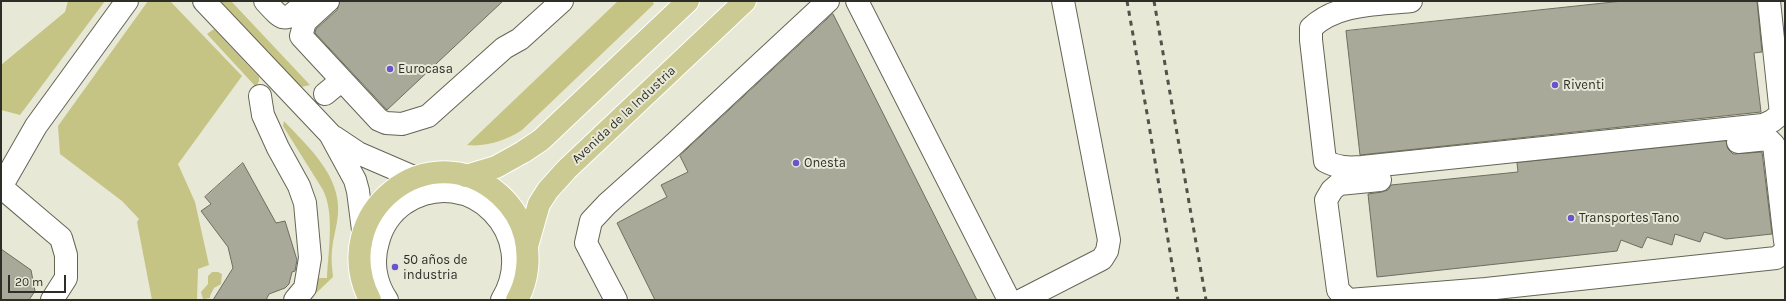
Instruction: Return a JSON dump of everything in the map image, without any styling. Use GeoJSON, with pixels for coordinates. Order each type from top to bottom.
{"type":"FeatureCollection","features":[{"type":"Feature","properties":{"kind":"main road"},"geometry":{"type":"LineString","coordinates":[[466,176],[496,167],[524,152],[541,140],[688,1]]}},
{"type":"Feature","properties":{"kind":"main road","name":"Avenida de la Industria"},"geometry":{"type":"LineString","coordinates":[[527,246],[539,204],[548,190],[567,169],[745,1]]}},
{"type":"Feature","properties":{"kind":"main road"},"geometry":{"type":"LineString","coordinates":[[370,300],[364,288],[360,272],[359,251],[363,230],[372,213],[383,198],[398,186],[416,178],[443,173],[466,176],[481,182],[495,190],[517,215],[524,230],[528,262],[527,290],[517,300]]}},
{"type":"Feature","properties":{"kind":"main road"},"geometry":{"type":"LineString","coordinates":[[354,300],[360,272]]}},
{"type":"Feature","properties":{"kind":"street"},"geometry":{"type":"LineString","coordinates":[[52,300],[66,278],[66,254],[61,238],[1,187],[36,126],[127,1]]}},
{"type":"Feature","properties":{"kind":"street"},"geometry":{"type":"LineString","coordinates":[[204,1],[330,134],[358,153],[416,178]]}},
{"type":"Feature","properties":{"kind":"street"},"geometry":{"type":"LineString","coordinates":[[265,1],[280,17],[284,18],[290,17],[306,1]]}},
{"type":"Feature","properties":{"kind":"street"},"geometry":{"type":"LineString","coordinates":[[328,1],[305,22],[301,36],[379,120],[386,123],[402,124],[416,121],[428,116],[504,48],[520,39],[562,1]]}},
{"type":"Feature","properties":{"kind":"street"},"geometry":{"type":"LineString","coordinates":[[616,300],[586,243],[591,221],[607,204],[672,146],[828,1]]}},
{"type":"Feature","properties":{"kind":"street"},"geometry":{"type":"LineString","coordinates":[[857,1],[1009,300]]}},
{"type":"Feature","properties":{"kind":"street"},"geometry":{"type":"LineString","coordinates":[[1022,300],[1102,258],[1107,251],[1109,240],[1063,1]]}},
{"type":"Feature","properties":{"kind":"street"},"geometry":{"type":"LineString","coordinates":[[1411,1],[1343,9],[1320,19],[1312,28],[1311,40],[1325,161],[1334,166],[1345,168],[1362,167],[1755,126],[1772,121],[1781,114],[1769,1]]}},
{"type":"Feature","properties":{"kind":"street"},"geometry":{"type":"LineString","coordinates":[[325,94],[342,80]]}},
{"type":"Feature","properties":{"kind":"street"},"geometry":{"type":"LineString","coordinates":[[260,96],[263,115],[278,148],[299,186],[305,203],[310,258],[305,288],[295,300]]}},
{"type":"Feature","properties":{"kind":"street"},"geometry":{"type":"LineString","coordinates":[[330,134],[355,180],[363,230]]}},
{"type":"Feature","properties":{"kind":"street"},"geometry":{"type":"LineString","coordinates":[[1785,241],[1780,148],[1771,141],[1761,139],[1339,184],[1332,190],[1326,200],[1338,290],[1348,300],[1486,289],[1768,259],[1781,255],[1785,250]]}},
{"type":"Feature","properties":{"kind":"street"},"geometry":{"type":"LineString","coordinates":[[387,300],[380,287],[375,265],[376,249],[380,233],[389,219],[400,207],[414,198],[429,193],[445,191],[462,193],[477,199],[501,221],[509,236],[513,252],[514,268],[510,284],[502,300]]}},
{"type":"Feature","properties":{"kind":"shaded area"},"geometry":{"type":"Polygon","coordinates":[[[68,1],[105,1],[20,115],[1,110],[1,65],[65,12],[68,1]]]}},
{"type":"Feature","properties":{"kind":"shaded area"},"geometry":{"type":"Polygon","coordinates":[[[148,1],[170,1],[242,76],[178,164],[195,202],[209,265],[198,269],[197,300],[152,300],[137,222],[139,219],[122,201],[60,154],[58,126],[148,1]]]}},
{"type":"Feature","properties":{"kind":"shaded area"},"geometry":{"type":"Polygon","coordinates":[[[219,1],[231,1],[310,85],[301,87],[297,84],[219,1]]]}},
{"type":"Feature","properties":{"kind":"shaded area"},"geometry":{"type":"Polygon","coordinates":[[[618,1],[652,1],[654,4],[522,130],[509,137],[488,144],[467,145],[618,1]]]}},
{"type":"Feature","properties":{"kind":"shaded area"},"geometry":{"type":"Polygon","coordinates":[[[214,29],[259,77],[256,87],[207,34],[214,29]]]}},
{"type":"Feature","properties":{"kind":"shaded area"},"geometry":{"type":"Polygon","coordinates":[[[284,121],[312,152],[329,174],[338,200],[337,223],[332,253],[333,277],[309,300],[313,278],[327,278],[330,233],[329,210],[323,190],[283,126],[284,121]]]}},
{"type":"Feature","properties":{"kind":"shaded area"},"geometry":{"type":"Polygon","coordinates":[[[212,272],[222,274],[221,284],[214,288],[210,298],[203,299],[201,292],[208,284],[208,276],[212,272]]]}},
{"type":"Feature","properties":{"kind":"building","name":"Eurocasa"},"geometry":{"type":"Polygon","coordinates":[[[340,1],[503,1],[387,110],[315,33],[316,29],[337,10],[340,1]]]}},
{"type":"Feature","properties":{"kind":"building","name":"Riventi"},"geometry":{"type":"Polygon","coordinates":[[[1623,1],[1757,1],[1762,52],[1754,53],[1761,112],[1360,155],[1346,31],[1623,1]]]}},
{"type":"Feature","properties":{"kind":"building","name":"Onesta"},"geometry":{"type":"Polygon","coordinates":[[[833,14],[977,300],[655,300],[617,223],[667,197],[661,185],[688,172],[680,156],[833,14]]]}},
{"type":"Feature","properties":{"kind":"building","name":"Transportes Tano"},"geometry":{"type":"Polygon","coordinates":[[[1726,141],[1728,149],[1733,154],[1762,152],[1772,234],[1726,239],[1704,232],[1700,242],[1675,234],[1672,245],[1647,237],[1642,248],[1621,240],[1617,251],[1377,277],[1368,194],[1388,190],[1391,185],[1518,172],[1517,163],[1726,141]]]}},
{"type":"Feature","properties":{"kind":"building"},"geometry":{"type":"Polygon","coordinates":[[[243,163],[276,223],[285,221],[297,260],[295,271],[292,272],[289,284],[285,288],[269,294],[266,300],[213,300],[233,268],[228,247],[201,211],[211,204],[205,197],[243,163]]]}},
{"type":"Feature","properties":{"kind":"building"},"geometry":{"type":"Polygon","coordinates":[[[1,249],[31,270],[35,291],[29,300],[1,300],[1,249]]]}},
{"type":"Feature","properties":{"kind":"railway"},"geometry":{"type":"LineString","coordinates":[[1127,1],[1178,300]]}},
{"type":"Feature","properties":{"kind":"railway"},"geometry":{"type":"LineString","coordinates":[[1154,1],[1206,300]]}},
{"type":"Feature","properties":{"kind":"place","name":"Eurocasa"},"geometry":{"type":"Point","coordinates":[390,69]}},
{"type":"Feature","properties":{"kind":"place","name":"Riventi"},"geometry":{"type":"Point","coordinates":[1555,85]}},
{"type":"Feature","properties":{"kind":"place","name":"Onesta"},"geometry":{"type":"Point","coordinates":[796,163]}},
{"type":"Feature","properties":{"kind":"place","name":"Transportes Tano"},"geometry":{"type":"Point","coordinates":[1571,218]}},
{"type":"Feature","properties":{"kind":"place","name":"50 años de industria"},"geometry":{"type":"Point","coordinates":[395,267]}}]}
